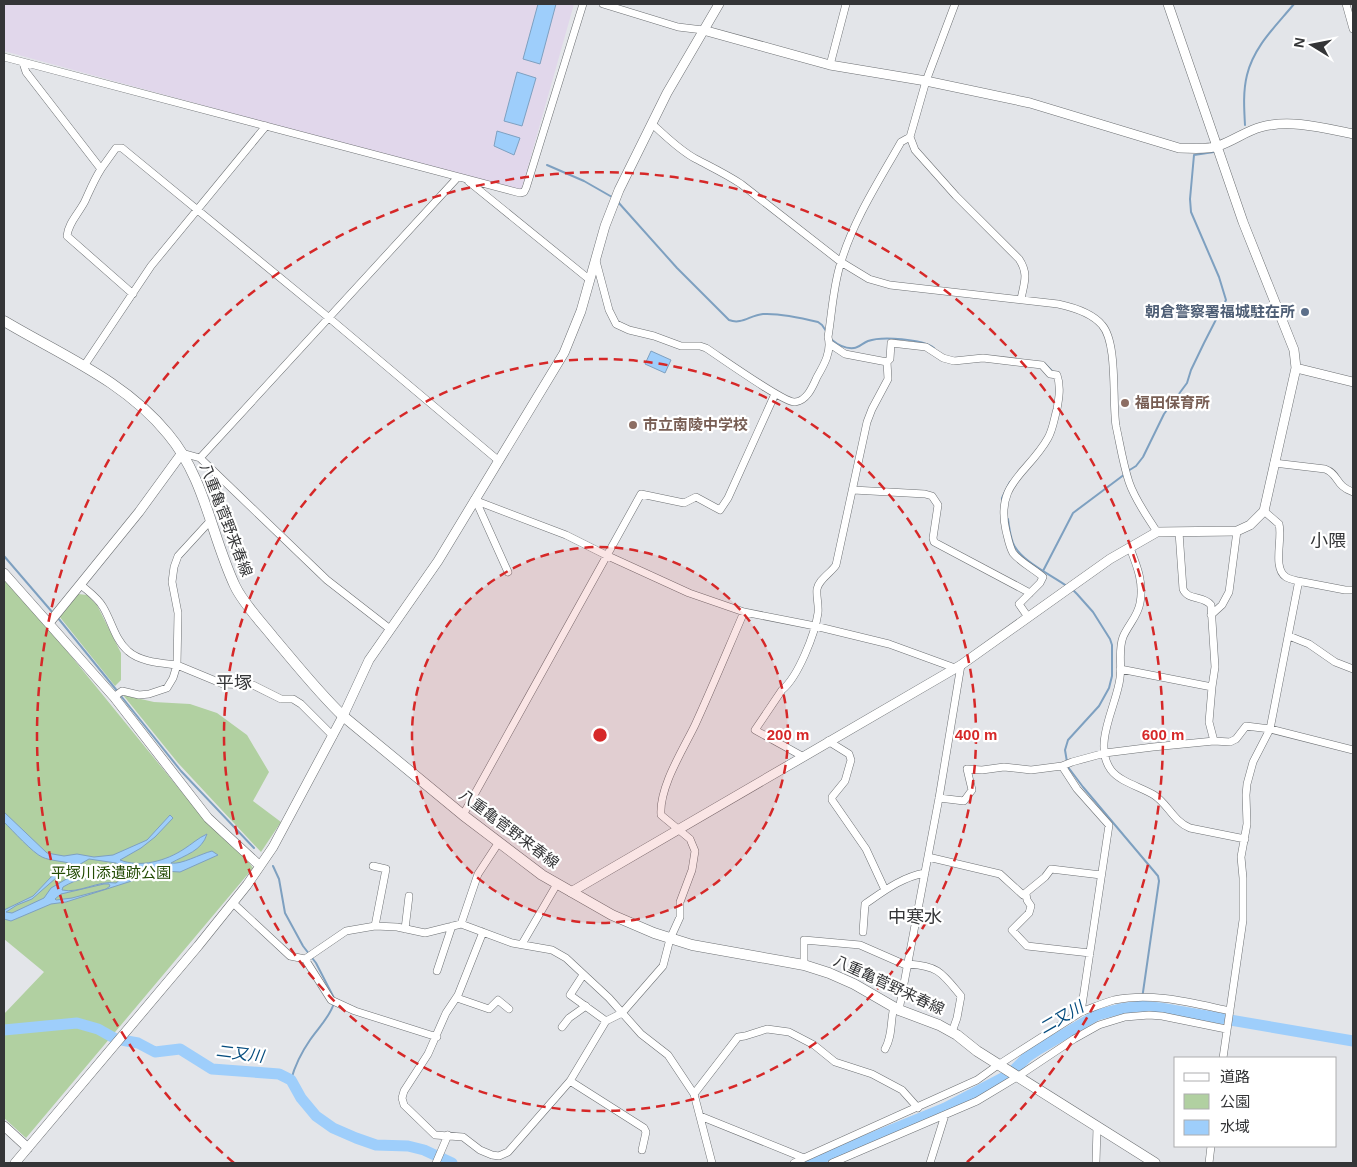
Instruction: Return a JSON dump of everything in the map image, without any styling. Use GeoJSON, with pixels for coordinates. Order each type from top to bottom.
{"type":"FeatureCollection","features":[{"type":"Feature","properties":{"kind":"main road","name":"八重亀菅野来春線"},"geometry":{"type":"LineString","coordinates":[[4,321],[118,386],[144,408],[169,434],[195,474],[227,569],[236,589],[327,701],[463,815],[542,875],[612,915],[670,939],[692,945],[804,965],[829,972],[896,1008],[952,1032],[998,1065],[1154,1163]]}},
{"type":"Feature","properties":{"kind":"street"},"geometry":{"type":"LineString","coordinates":[[4,57],[520,193],[524,192],[583,4]]}},
{"type":"Feature","properties":{"kind":"street"},"geometry":{"type":"LineString","coordinates":[[602,4],[678,27],[703,30],[830,65],[926,81],[1030,104],[1179,148],[1195,149],[1217,146],[1259,127],[1281,123],[1353,134]]}},
{"type":"Feature","properties":{"kind":"street"},"geometry":{"type":"LineString","coordinates":[[15,1163],[233,904],[273,847],[343,716],[369,660],[438,561],[564,353],[581,311],[595,258],[615,200],[667,93],[719,4]]}},
{"type":"Feature","properties":{"kind":"street"},"geometry":{"type":"LineString","coordinates":[[830,65],[846,4]]}},
{"type":"Feature","properties":{"kind":"street"},"geometry":{"type":"LineString","coordinates":[[955,4],[926,81],[910,137],[916,150],[950,189],[1026,268],[1026,276],[1020,299]]}},
{"type":"Feature","properties":{"kind":"street"},"geometry":{"type":"LineString","coordinates":[[570,892],[958,667],[1110,558],[1157,532],[1237,531],[1250,525],[1264,511],[1296,368],[1294,350],[1243,222],[1168,4]]}},
{"type":"Feature","properties":{"kind":"street"},"geometry":{"type":"LineString","coordinates":[[1346,4],[1353,29]]}},
{"type":"Feature","properties":{"kind":"street"},"geometry":{"type":"LineString","coordinates":[[23,63],[26,72],[101,170]]}},
{"type":"Feature","properties":{"kind":"street"},"geometry":{"type":"LineString","coordinates":[[652,124],[695,159],[727,174],[741,184],[840,262],[880,283],[1073,307],[1102,325],[1107,334],[1113,362],[1116,426],[1129,482],[1135,497],[1157,532]]}},
{"type":"Feature","properties":{"kind":"street"},"geometry":{"type":"LineString","coordinates":[[84,366],[151,266],[266,126]]}},
{"type":"Feature","properties":{"kind":"street"},"geometry":{"type":"LineString","coordinates":[[595,258],[609,310],[616,324],[629,330],[654,336],[681,346],[700,346],[706,348],[775,394],[788,401],[796,402],[809,392],[824,366],[830,344],[828,337],[840,262],[868,200],[901,142],[910,137]]}},
{"type":"Feature","properties":{"kind":"street"},"geometry":{"type":"LineString","coordinates":[[133,294],[67,236],[68,230],[84,202],[92,183],[116,148],[122,148],[198,210],[499,461]]}},
{"type":"Feature","properties":{"kind":"street"},"geometry":{"type":"LineString","coordinates":[[462,178],[590,280]]}},
{"type":"Feature","properties":{"kind":"street"},"geometry":{"type":"LineString","coordinates":[[200,458],[328,317],[462,178]]}},
{"type":"Feature","properties":{"kind":"street"},"geometry":{"type":"LineString","coordinates":[[802,756],[755,730],[799,668],[815,626],[818,603],[817,589],[821,580],[836,565],[867,422],[888,379],[887,362],[890,359],[891,343],[920,345],[948,360],[983,358],[1042,366],[1050,374],[1057,375],[1059,388],[1058,402],[1052,429],[1042,448],[1009,489],[1003,511],[1010,546],[1014,554],[1043,577],[1040,583],[1019,604],[1028,617]]}},
{"type":"Feature","properties":{"kind":"street"},"geometry":{"type":"LineString","coordinates":[[830,344],[845,354],[887,362]]}},
{"type":"Feature","properties":{"kind":"street"},"geometry":{"type":"LineString","coordinates":[[1296,368],[1353,382]]}},
{"type":"Feature","properties":{"kind":"street"},"geometry":{"type":"LineString","coordinates":[[463,815],[641,494],[684,503],[696,497],[720,510],[728,498],[775,394]]}},
{"type":"Feature","properties":{"kind":"street"},"geometry":{"type":"LineString","coordinates":[[52,620],[139,512],[182,453],[200,458],[327,580],[390,629]]}},
{"type":"Feature","properties":{"kind":"street"},"geometry":{"type":"LineString","coordinates":[[1274,463],[1330,471],[1342,487],[1353,492]]}},
{"type":"Feature","properties":{"kind":"street"},"geometry":{"type":"LineString","coordinates":[[853,490],[932,496],[938,505],[934,542],[1030,593]]}},
{"type":"Feature","properties":{"kind":"street"},"geometry":{"type":"LineString","coordinates":[[475,500],[566,535],[690,593],[744,612],[815,626],[889,644],[958,667]]}},
{"type":"Feature","properties":{"kind":"street"},"geometry":{"type":"LineString","coordinates":[[475,500],[508,572]]}},
{"type":"Feature","properties":{"kind":"street"},"geometry":{"type":"LineString","coordinates":[[1264,511],[1279,524],[1278,561],[1285,576],[1298,581],[1353,590]]}},
{"type":"Feature","properties":{"kind":"street"},"geometry":{"type":"LineString","coordinates":[[114,697],[122,692],[139,695],[150,694],[167,688],[173,678],[177,665],[178,613],[172,582],[174,567],[178,556],[211,520]]}},
{"type":"Feature","properties":{"kind":"street"},"geometry":{"type":"LineString","coordinates":[[1211,615],[1222,605],[1229,592],[1237,531]]}},
{"type":"Feature","properties":{"kind":"street"},"geometry":{"type":"LineString","coordinates":[[1179,532],[1183,589],[1188,596],[1208,602],[1211,605],[1215,667],[1209,722],[1214,741]]}},
{"type":"Feature","properties":{"kind":"street"},"geometry":{"type":"LineString","coordinates":[[1130,548],[1139,572],[1140,604],[1137,614],[1122,641],[1120,678],[1107,723],[1105,754],[1113,772],[1154,795],[1177,821],[1183,825],[1246,839]]}},
{"type":"Feature","properties":{"kind":"street"},"geometry":{"type":"LineString","coordinates":[[4,573],[52,620],[208,818],[260,866]]}},
{"type":"Feature","properties":{"kind":"street"},"geometry":{"type":"LineString","coordinates":[[1223,1057],[1243,920],[1242,858],[1246,839],[1248,784],[1253,762],[1270,728],[1298,581]]}},
{"type":"Feature","properties":{"kind":"street"},"geometry":{"type":"LineString","coordinates":[[81,585],[94,595],[102,606],[117,636],[129,652],[141,657],[177,665],[223,684],[252,684],[281,699],[293,698],[332,736]]}},
{"type":"Feature","properties":{"kind":"street"},"geometry":{"type":"LineString","coordinates":[[483,932],[457,998],[446,1013],[437,1037],[404,1091],[402,1098],[404,1104],[435,1134],[463,1137],[480,1150],[499,1156],[508,1152],[570,1081],[606,1021],[622,1013],[663,966],[670,939],[680,917],[680,902],[692,870],[695,852],[690,839],[661,815],[660,809],[670,775],[694,727],[744,612]]}},
{"type":"Feature","properties":{"kind":"street"},"geometry":{"type":"LineString","coordinates":[[1289,636],[1309,644],[1335,662],[1353,669]]}},
{"type":"Feature","properties":{"kind":"street"},"geometry":{"type":"LineString","coordinates":[[885,1048],[891,1035],[891,1016],[896,1008],[908,965],[939,798],[958,667]]}},
{"type":"Feature","properties":{"kind":"street"},"geometry":{"type":"LineString","coordinates":[[1120,669],[1212,687]]}},
{"type":"Feature","properties":{"kind":"street"},"geometry":{"type":"LineString","coordinates":[[939,798],[964,801],[972,790],[967,769],[982,770],[1004,767],[1032,770],[1062,766],[1105,754],[1153,747],[1214,741],[1230,742],[1236,739],[1246,726],[1270,728],[1353,750]]}},
{"type":"Feature","properties":{"kind":"street"},"geometry":{"type":"LineString","coordinates":[[828,741],[849,754],[851,760],[845,781],[832,797],[832,800],[866,849],[885,890]]}},
{"type":"Feature","properties":{"kind":"street"},"geometry":{"type":"LineString","coordinates":[[1062,766],[1077,789],[1109,825],[1081,1012]]}},
{"type":"Feature","properties":{"kind":"street"},"geometry":{"type":"LineString","coordinates":[[461,924],[478,874],[499,842]]}},
{"type":"Feature","properties":{"kind":"street"},"geometry":{"type":"LineString","coordinates":[[928,857],[1000,874],[1023,895],[1045,877],[1051,869],[1101,875]]}},
{"type":"Feature","properties":{"kind":"street"},"geometry":{"type":"LineString","coordinates":[[373,866],[386,869],[375,926]]}},
{"type":"Feature","properties":{"kind":"street"},"geometry":{"type":"LineString","coordinates":[[863,932],[863,906],[904,879],[925,873]]}},
{"type":"Feature","properties":{"kind":"street"},"geometry":{"type":"LineString","coordinates":[[522,944],[557,884]]}},
{"type":"Feature","properties":{"kind":"street"},"geometry":{"type":"LineString","coordinates":[[1026,894],[1031,906],[1028,913],[1012,930],[1027,946],[1090,952]]}},
{"type":"Feature","properties":{"kind":"street"},"geometry":{"type":"LineString","coordinates":[[405,929],[409,896]]}},
{"type":"Feature","properties":{"kind":"street"},"geometry":{"type":"LineString","coordinates":[[233,904],[290,956],[305,959],[346,931],[375,926],[425,933],[461,924],[512,943],[552,950],[566,958],[609,998],[641,1034],[668,1055],[694,1094],[712,1163]]}},
{"type":"Feature","properties":{"kind":"street"},"geometry":{"type":"LineString","coordinates":[[437,971],[452,926]]}},
{"type":"Feature","properties":{"kind":"street"},"geometry":{"type":"LineString","coordinates":[[804,965],[804,940],[860,945],[908,965],[932,967],[943,974],[961,996],[952,1032]]}},
{"type":"Feature","properties":{"kind":"street"},"geometry":{"type":"LineString","coordinates":[[305,959],[330,1000],[355,1011],[437,1037]]}},
{"type":"Feature","properties":{"kind":"street"},"geometry":{"type":"LineString","coordinates":[[583,975],[570,995],[606,1021]]}},
{"type":"Feature","properties":{"kind":"street"},"geometry":{"type":"LineString","coordinates":[[794,1163],[977,1080],[1081,1012],[1112,1001],[1139,997],[1157,998],[1230,1010]]}},
{"type":"Feature","properties":{"kind":"street"},"geometry":{"type":"LineString","coordinates":[[457,998],[489,1009],[498,1000],[509,1009]]}},
{"type":"Feature","properties":{"kind":"street"},"geometry":{"type":"LineString","coordinates":[[562,1027],[569,1018],[586,1006]]}},
{"type":"Feature","properties":{"kind":"street"},"geometry":{"type":"LineString","coordinates":[[832,1163],[977,1101],[1099,1024],[1135,1015],[1162,1016],[1226,1029]]}},
{"type":"Feature","properties":{"kind":"street"},"geometry":{"type":"LineString","coordinates":[[694,1094],[738,1036],[745,1036],[766,1029],[789,1032],[799,1036],[835,1062],[872,1074],[902,1090],[918,1108]]}},
{"type":"Feature","properties":{"kind":"street"},"geometry":{"type":"LineString","coordinates":[[570,1081],[644,1128],[646,1132],[642,1150]]}},
{"type":"Feature","properties":{"kind":"street"},"geometry":{"type":"LineString","coordinates":[[930,1163],[945,1115]]}},
{"type":"Feature","properties":{"kind":"street"},"geometry":{"type":"LineString","coordinates":[[700,1116],[804,1158]]}},
{"type":"Feature","properties":{"kind":"street"},"geometry":{"type":"LineString","coordinates":[[4,1126],[28,1148]]}},
{"type":"Feature","properties":{"kind":"street"},"geometry":{"type":"LineString","coordinates":[[1096,1163],[1097,1127]]}},
{"type":"Feature","properties":{"kind":"street"},"geometry":{"type":"LineString","coordinates":[[436,1163],[448,1135]]}},
{"type":"Feature","properties":{"kind":"street"},"geometry":{"type":"LineString","coordinates":[[1209,1163],[1211,1147]]}},
{"type":"Feature","properties":{"kind":"shaded area"},"geometry":{"type":"Polygon","coordinates":[[[4,4],[574,4],[522,188],[517,191],[4,51],[4,4]]]}},
{"type":"Feature","properties":{"kind":"green space","name":"平塚川添遺跡公園"},"geometry":{"type":"Polygon","coordinates":[[[4,578],[41,619],[185,796],[253,868],[26,1138],[4,1118],[4,1014],[44,972],[4,939],[4,578]]]}},
{"type":"Feature","properties":{"kind":"green space"},"geometry":{"type":"Polygon","coordinates":[[[78,594],[87,595],[97,605],[121,653],[121,680],[115,686],[59,616],[78,594]]]}},
{"type":"Feature","properties":{"kind":"green space"},"geometry":{"type":"Polygon","coordinates":[[[123,695],[154,702],[190,704],[217,713],[247,735],[269,772],[253,801],[281,822],[261,852],[178,763],[123,695]]]}},
{"type":"Feature","properties":{"kind":"water"},"geometry":{"type":"Polygon","coordinates":[[[538,4],[556,4],[540,64],[523,59],[538,4]]]}},
{"type":"Feature","properties":{"kind":"water"},"geometry":{"type":"Polygon","coordinates":[[[517,72],[536,78],[522,126],[504,121],[517,72]]]}},
{"type":"Feature","properties":{"kind":"water"},"geometry":{"type":"Polygon","coordinates":[[[497,131],[520,138],[514,155],[494,146],[497,131]]]}},
{"type":"Feature","properties":{"kind":"water"},"geometry":{"type":"Polygon","coordinates":[[[651,351],[671,360],[665,373],[645,364],[651,351]]]}},
{"type":"Feature","properties":{"kind":"water"},"geometry":{"type":"Polygon","coordinates":[[[4,812],[47,853],[64,856],[77,854],[94,857],[113,855],[147,840],[170,815],[173,818],[155,837],[141,848],[120,860],[144,863],[161,860],[177,853],[207,834],[205,840],[197,849],[171,863],[185,861],[212,851],[218,855],[180,872],[163,871],[66,902],[51,904],[11,921],[4,919],[4,910],[33,896],[51,877],[72,864],[38,855],[4,822],[4,812]],[[89,859],[56,878],[32,899],[6,912],[12,913],[44,898],[51,888],[75,874],[122,871],[126,868],[116,863],[89,859]],[[121,876],[79,880],[68,884],[62,890],[75,890],[102,883],[116,883],[121,879],[121,876]],[[104,884],[61,894],[56,900],[72,898],[106,889],[110,886],[109,884],[104,884]]]}},
{"type":"Feature","properties":{"kind":"waterway"},"geometry":{"type":"LineString","coordinates":[[1245,125],[1245,87],[1250,65],[1266,37],[1294,4]]}},
{"type":"Feature","properties":{"kind":"waterway"},"geometry":{"type":"LineString","coordinates":[[1128,471],[1136,466],[1143,457],[1164,414],[1187,383],[1191,370],[1226,300],[1219,277],[1191,212],[1190,199],[1194,155],[1214,152]]}},
{"type":"Feature","properties":{"kind":"waterway"},"geometry":{"type":"LineString","coordinates":[[547,165],[584,181],[612,197]]}},
{"type":"Feature","properties":{"kind":"waterway"},"geometry":{"type":"LineString","coordinates":[[618,202],[677,268],[729,320],[742,321],[763,314],[784,315],[818,322],[826,331]]}},
{"type":"Feature","properties":{"kind":"waterway"},"geometry":{"type":"LineString","coordinates":[[832,340],[848,348],[857,347],[874,339],[921,342],[934,348]]}},
{"type":"Feature","properties":{"kind":"waterway"},"geometry":{"type":"LineString","coordinates":[[1044,363],[1053,372]]}},
{"type":"Feature","properties":{"kind":"waterway"},"geometry":{"type":"LineString","coordinates":[[1043,571],[1073,513],[1125,474]]}},
{"type":"Feature","properties":{"kind":"waterway"},"geometry":{"type":"LineString","coordinates":[[1002,500],[1010,482]]}},
{"type":"Feature","properties":{"kind":"waterway"},"geometry":{"type":"LineString","coordinates":[[1008,519],[1013,543],[1022,556],[1068,587]]}},
{"type":"Feature","properties":{"kind":"waterway"},"geometry":{"type":"LineString","coordinates":[[4,556],[53,613]]}},
{"type":"Feature","properties":{"kind":"waterway"},"geometry":{"type":"LineString","coordinates":[[1067,762],[1065,750],[1068,740],[1099,706],[1109,688],[1112,676],[1112,645],[1110,639],[1093,612],[1072,589]]}},
{"type":"Feature","properties":{"kind":"waterway"},"geometry":{"type":"LineString","coordinates":[[58,618],[118,692]]}},
{"type":"Feature","properties":{"kind":"waterway"},"geometry":{"type":"LineString","coordinates":[[121,696],[181,771],[254,848]]}},
{"type":"Feature","properties":{"kind":"waterway"},"geometry":{"type":"LineString","coordinates":[[1068,767],[1158,876],[1159,881],[1141,1006]]}},
{"type":"Feature","properties":{"kind":"waterway"},"geometry":{"type":"LineString","coordinates":[[273,866],[279,879],[285,913],[303,946],[316,963],[334,998]]}},
{"type":"Feature","properties":{"kind":"waterway"},"geometry":{"type":"LineString","coordinates":[[291,1080],[301,1054],[327,1018],[334,1003]]}},
{"type":"Feature","properties":{"kind":"waterway","name":"二又川"},"geometry":{"type":"LineString","coordinates":[[810,1163],[945,1108],[1010,1074],[1027,1057],[1097,1015],[1120,1009],[1141,1006],[1160,1008],[1353,1041]]}},
{"type":"Feature","properties":{"kind":"waterway","name":"二又川"},"geometry":{"type":"LineString","coordinates":[[4,1030],[77,1023],[98,1029],[116,1039],[138,1043],[155,1052],[180,1049],[212,1069],[279,1074],[291,1080],[301,1098],[316,1116],[333,1128],[376,1145],[408,1146],[424,1150],[452,1163]]}},
{"type":"Feature","properties":{"kind":"place","name":"朝倉警察署福城駐在所"},"geometry":{"type":"Point","coordinates":[1305,312]}},
{"type":"Feature","properties":{"kind":"place","name":"福田保育所"},"geometry":{"type":"Point","coordinates":[1125,403]}},
{"type":"Feature","properties":{"kind":"place","name":"市立南陵中学校"},"geometry":{"type":"Point","coordinates":[633,425]}},
{"type":"Feature","properties":{"kind":"district","name":"小隈"},"geometry":{"type":"Point","coordinates":[1328,541]}},
{"type":"Feature","properties":{"kind":"district","name":"平塚"},"geometry":{"type":"Point","coordinates":[234,683]}},
{"type":"Feature","properties":{"kind":"district","name":"中寒水"},"geometry":{"type":"Point","coordinates":[915,917]}}]}
